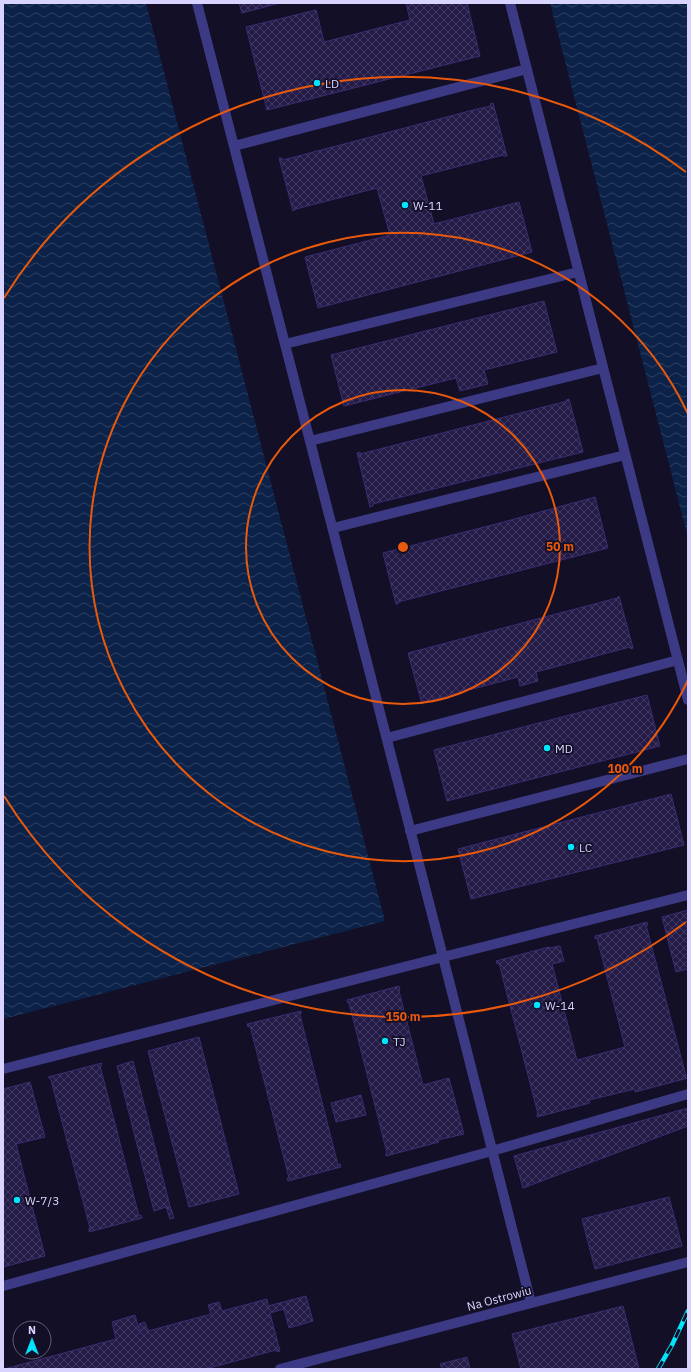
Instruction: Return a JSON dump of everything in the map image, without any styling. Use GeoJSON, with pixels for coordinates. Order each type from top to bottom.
{"type":"FeatureCollection","features":[{"type":"Feature","properties":{"kind":"lane"},"geometry":{"type":"LineString","coordinates":[[197,3],[531,1303]]}},
{"type":"Feature","properties":{"kind":"lane"},"geometry":{"type":"LineString","coordinates":[[510,3],[688,700]]}},
{"type":"Feature","properties":{"kind":"lane"},"geometry":{"type":"LineString","coordinates":[[234,146],[527,69]]}},
{"type":"Feature","properties":{"kind":"lane"},"geometry":{"type":"LineString","coordinates":[[285,344],[578,272]]}},
{"type":"Feature","properties":{"kind":"lane"},"geometry":{"type":"LineString","coordinates":[[310,441],[603,368]]}},
{"type":"Feature","properties":{"kind":"lane"},"geometry":{"type":"LineString","coordinates":[[333,528],[625,455]]}},
{"type":"Feature","properties":{"kind":"lane"},"geometry":{"type":"LineString","coordinates":[[387,738],[678,660]]}},
{"type":"Feature","properties":{"kind":"lane"},"geometry":{"type":"LineString","coordinates":[[410,831],[688,759]]}},
{"type":"Feature","properties":{"kind":"lane"},"geometry":{"type":"LineString","coordinates":[[3,1069],[688,895]]}},
{"type":"Feature","properties":{"kind":"lane"},"geometry":{"type":"LineString","coordinates":[[3,1286],[492,1151],[688,1094]]}},
{"type":"Feature","properties":{"kind":"lane","name":"Na Ostrowiu"},"geometry":{"type":"LineString","coordinates":[[280,1369],[318,1364],[531,1303],[688,1262]]}},
{"type":"Feature","properties":{"kind":"water"},"geometry":{"type":"Polygon","coordinates":[[[3,3],[146,3],[385,921],[3,1019],[3,3]]]}},
{"type":"Feature","properties":{"kind":"water"},"geometry":{"type":"Polygon","coordinates":[[[550,3],[688,3],[688,538],[550,3]]]}},
{"type":"Feature","properties":{"kind":"building"},"geometry":{"type":"Polygon","coordinates":[[[239,3],[280,3],[242,13],[239,3]]]}},
{"type":"Feature","properties":{"kind":"building","name":"LD"},"geometry":{"type":"Polygon","coordinates":[[[406,3],[467,3],[480,56],[267,110],[246,27],[316,10],[324,42],[410,20],[406,3]]]}},
{"type":"Feature","properties":{"kind":"building","name":"W-11"},"geometry":{"type":"Polygon","coordinates":[[[493,103],[507,156],[503,155],[421,176],[434,224],[519,202],[532,252],[318,308],[305,257],[390,235],[377,188],[293,211],[279,158],[282,158],[283,160],[491,106],[490,104],[493,103]]]}},
{"type":"Feature","properties":{"kind":"building"},"geometry":{"type":"Polygon","coordinates":[[[544,301],[557,352],[484,370],[488,384],[460,391],[456,378],[344,406],[331,355],[544,301]]]}},
{"type":"Feature","properties":{"kind":"building"},"geometry":{"type":"Polygon","coordinates":[[[569,399],[583,452],[373,504],[373,506],[370,507],[357,453],[360,452],[360,454],[567,401],[566,400],[569,399]]]}},
{"type":"Feature","properties":{"kind":"building"},"geometry":{"type":"Polygon","coordinates":[[[595,497],[608,548],[398,602],[398,604],[396,604],[383,553],[595,497]]]}},
{"type":"Feature","properties":{"kind":"building"},"geometry":{"type":"Polygon","coordinates":[[[619,596],[633,648],[631,649],[630,647],[536,672],[538,681],[520,686],[518,677],[424,702],[422,704],[408,653],[617,598],[619,596]]]}},
{"type":"Feature","properties":{"kind":"building","name":"MD"},"geometry":{"type":"Polygon","coordinates":[[[647,695],[660,746],[447,801],[434,750],[647,695]]]}},
{"type":"Feature","properties":{"kind":"building","name":"LC"},"geometry":{"type":"Polygon","coordinates":[[[671,794],[684,845],[471,899],[458,849],[671,794]]]}},
{"type":"Feature","properties":{"kind":"building"},"geometry":{"type":"Polygon","coordinates":[[[688,910],[688,969],[676,972],[662,917],[688,910]]]}},
{"type":"Feature","properties":{"kind":"building","name":"W-14"},"geometry":{"type":"Polygon","coordinates":[[[647,922],[648,925],[646,925],[686,1076],[687,1075],[688,1078],[635,1092],[635,1089],[589,1100],[590,1103],[537,1117],[538,1114],[499,963],[497,964],[496,961],[549,947],[560,946],[564,961],[552,964],[577,1060],[625,1047],[597,938],[595,939],[595,936],[647,922]]]}},
{"type":"Feature","properties":{"kind":"building","name":"TJ"},"geometry":{"type":"Polygon","coordinates":[[[399,986],[423,1085],[449,1078],[464,1134],[438,1140],[439,1142],[386,1156],[387,1153],[347,1000],[399,986]]]}},
{"type":"Feature","properties":{"kind":"building"},"geometry":{"type":"Polygon","coordinates":[[[301,1011],[300,1015],[338,1165],[340,1164],[341,1167],[288,1181],[287,1178],[289,1178],[250,1026],[248,1027],[247,1024],[301,1011]]]}},
{"type":"Feature","properties":{"kind":"building"},"geometry":{"type":"Polygon","coordinates":[[[199,1037],[239,1194],[189,1207],[148,1051],[199,1037]]]}},
{"type":"Feature","properties":{"kind":"building"},"geometry":{"type":"Polygon","coordinates":[[[133,1061],[174,1218],[170,1219],[166,1207],[154,1211],[117,1066],[133,1061]]]}},
{"type":"Feature","properties":{"kind":"building"},"geometry":{"type":"Polygon","coordinates":[[[102,1063],[100,1066],[139,1216],[141,1215],[142,1218],[89,1232],[90,1228],[51,1080],[48,1077],[102,1063]]]}},
{"type":"Feature","properties":{"kind":"building","name":"W-7/3"},"geometry":{"type":"Polygon","coordinates":[[[30,1082],[45,1137],[16,1144],[45,1256],[3,1267],[3,1089],[30,1082]]]}},
{"type":"Feature","properties":{"kind":"building"},"geometry":{"type":"Polygon","coordinates":[[[361,1095],[366,1115],[336,1122],[331,1103],[361,1095]]]}},
{"type":"Feature","properties":{"kind":"building"},"geometry":{"type":"Polygon","coordinates":[[[688,1108],[688,1126],[523,1188],[514,1156],[688,1108]]]}},
{"type":"Feature","properties":{"kind":"building"},"geometry":{"type":"Polygon","coordinates":[[[669,1197],[682,1246],[595,1269],[582,1219],[669,1197]]]}},
{"type":"Feature","properties":{"kind":"building"},"geometry":{"type":"Polygon","coordinates":[[[306,1296],[313,1321],[289,1328],[284,1309],[270,1313],[280,1351],[277,1352],[276,1350],[206,1369],[4,1369],[38,1360],[52,1360],[52,1356],[116,1339],[112,1322],[135,1315],[141,1333],[139,1324],[145,1322],[148,1331],[211,1314],[208,1305],[219,1302],[222,1311],[267,1299],[268,1306],[306,1296]]]}},
{"type":"Feature","properties":{"kind":"building"},"geometry":{"type":"Polygon","coordinates":[[[623,1306],[639,1369],[521,1369],[512,1334],[623,1306]]]}},
{"type":"Feature","properties":{"kind":"building"},"geometry":{"type":"Polygon","coordinates":[[[467,1357],[470,1369],[442,1369],[440,1364],[467,1357]]]}},
{"type":"Feature","properties":{"kind":"railway"},"geometry":{"type":"LineString","coordinates":[[658,1369],[672,1345],[688,1311]]}},
{"type":"Feature","properties":{"kind":"place","name":"LD"},"geometry":{"type":"Point","coordinates":[317,83]}},
{"type":"Feature","properties":{"kind":"place","name":"W-11"},"geometry":{"type":"Point","coordinates":[405,205]}},
{"type":"Feature","properties":{"kind":"place","name":"MD"},"geometry":{"type":"Point","coordinates":[547,748]}},
{"type":"Feature","properties":{"kind":"place","name":"LC"},"geometry":{"type":"Point","coordinates":[571,847]}},
{"type":"Feature","properties":{"kind":"place","name":"W-14"},"geometry":{"type":"Point","coordinates":[537,1005]}},
{"type":"Feature","properties":{"kind":"place","name":"TJ"},"geometry":{"type":"Point","coordinates":[385,1041]}},
{"type":"Feature","properties":{"kind":"place","name":"W-7/3"},"geometry":{"type":"Point","coordinates":[17,1200]}}]}
